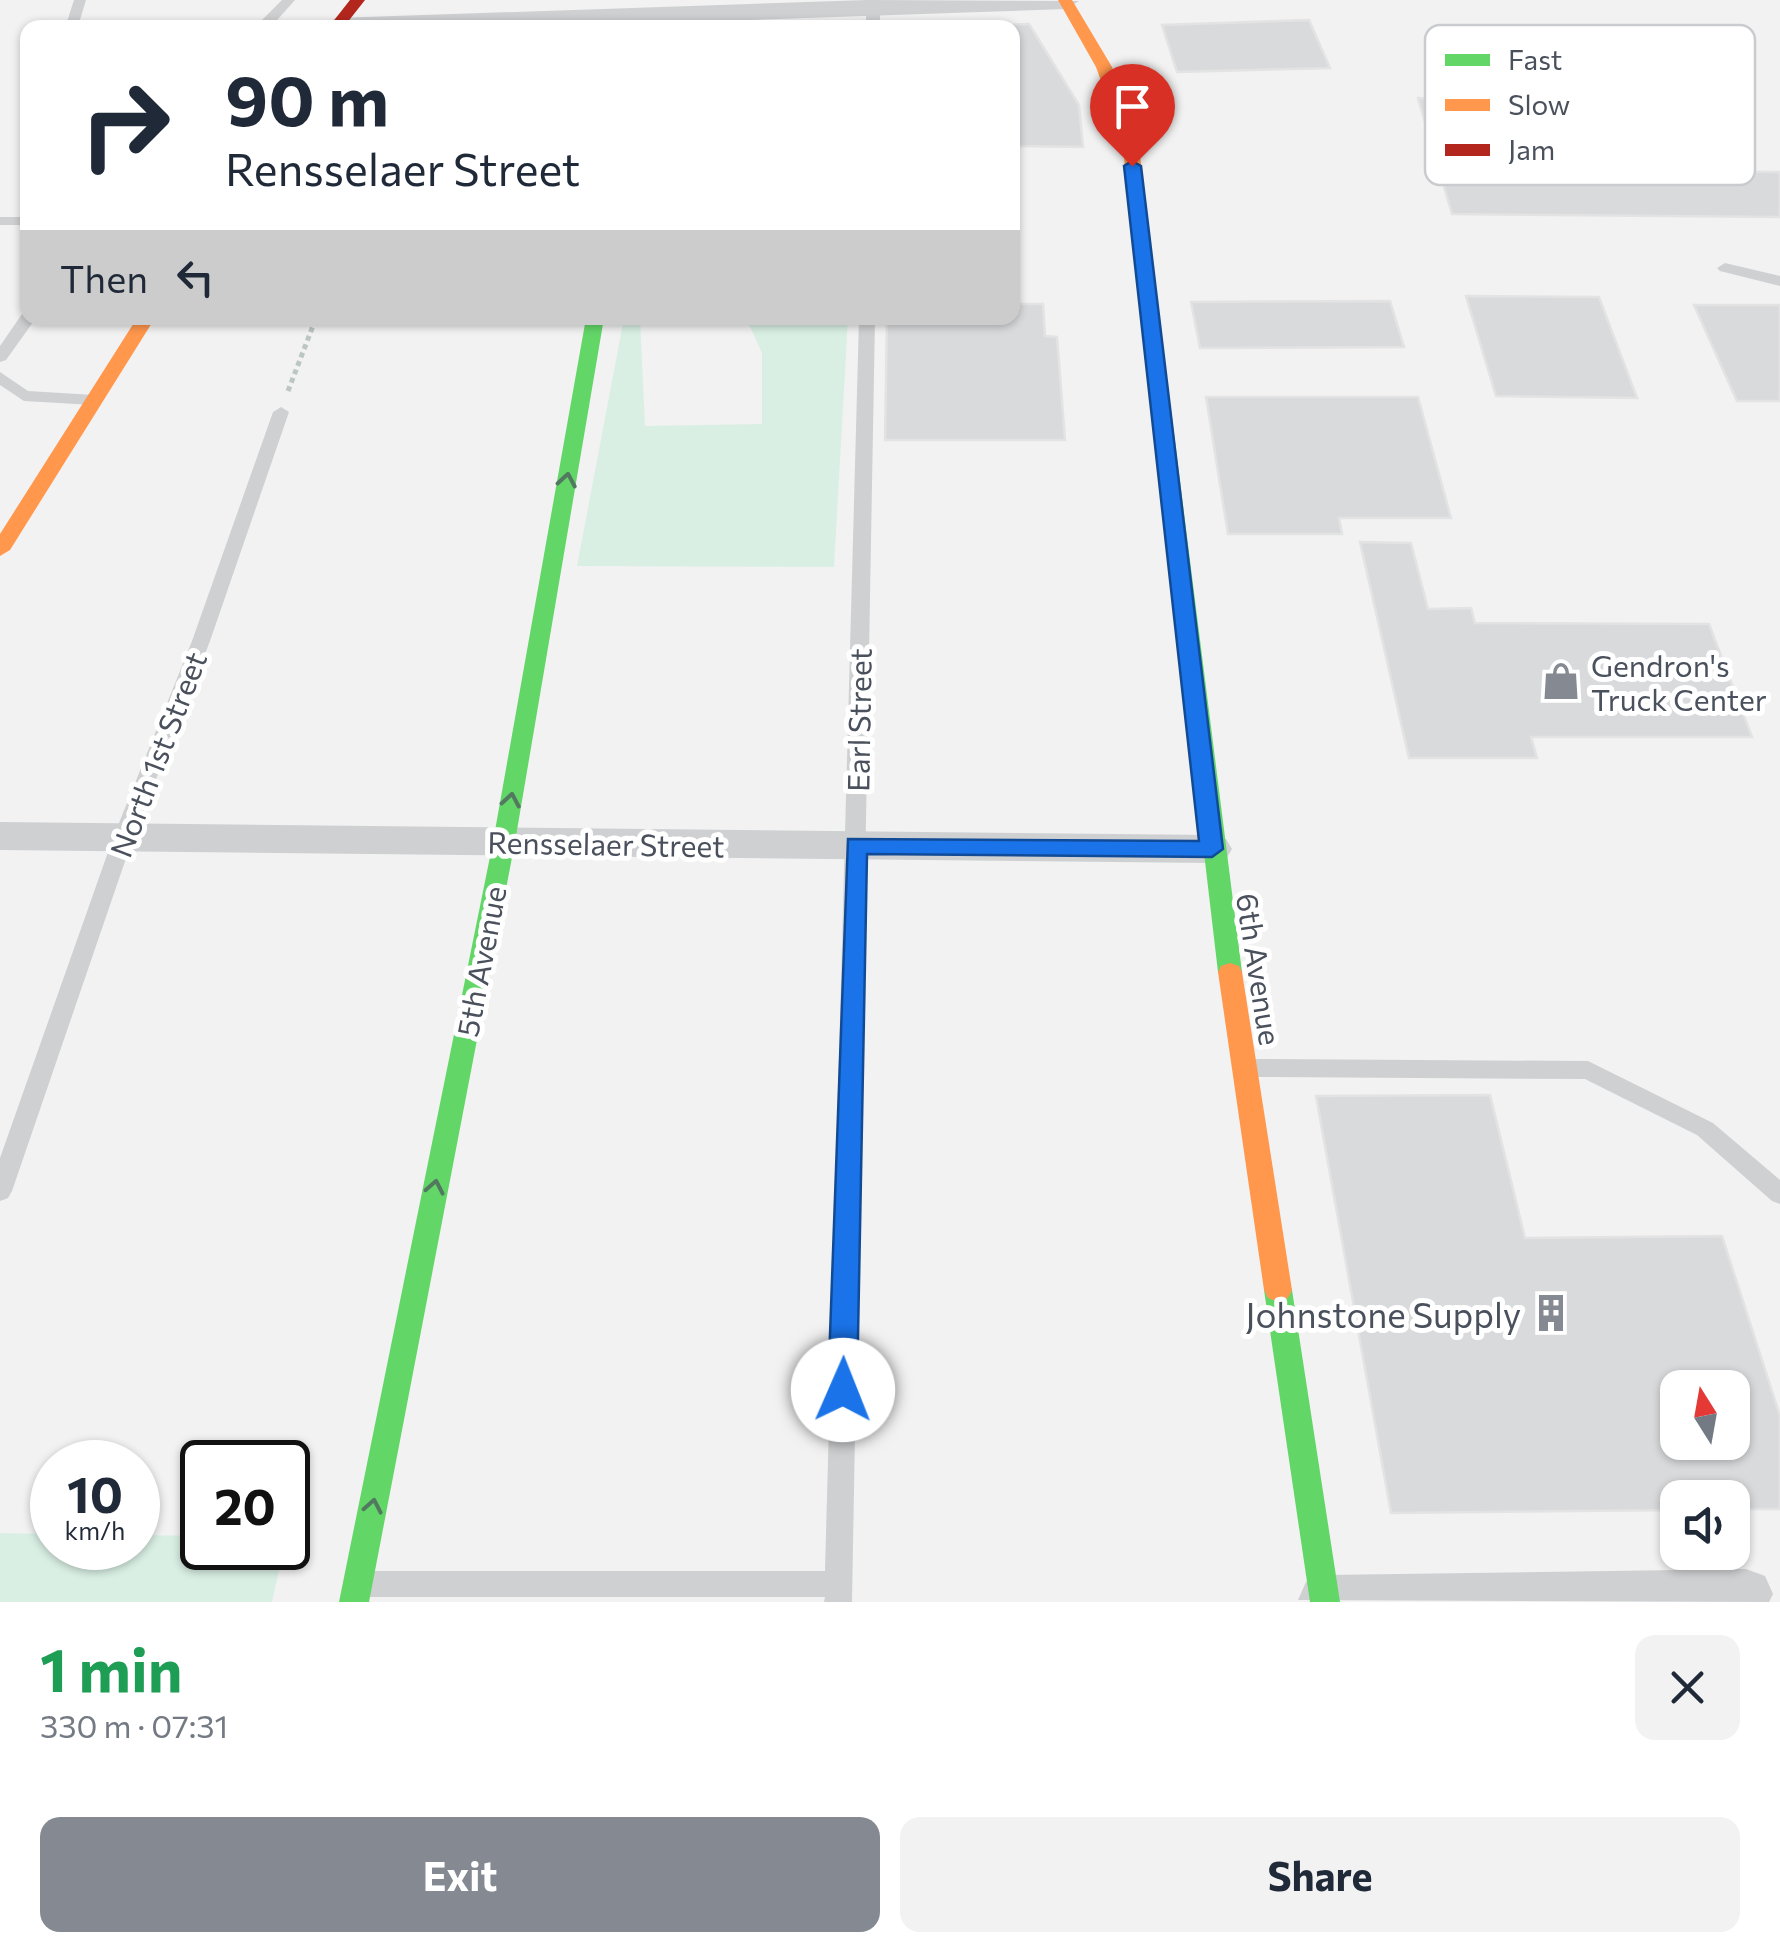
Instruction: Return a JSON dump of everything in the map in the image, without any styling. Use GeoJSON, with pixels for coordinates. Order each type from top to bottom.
{"type":"FeatureCollection","features":[{"type":"Feature","properties":{"kind":"street"},"geometry":{"type":"LineString","coordinates":[[341,20],[358,0]]}},
{"type":"Feature","properties":{"kind":"street"},"geometry":{"type":"LineString","coordinates":[[525,20],[658,14],[873,18],[1066,0]]}},
{"type":"Feature","properties":{"kind":"street","name":"6th Avenue"},"geometry":{"type":"LineString","coordinates":[[1066,0],[1093,42],[1120,98],[1130,138],[1212,849],[1325,1601]]}},
{"type":"Feature","properties":{"kind":"street"},"geometry":{"type":"LineString","coordinates":[[0,550],[142,325]]}},
{"type":"Feature","properties":{"kind":"street","name":"5th Avenue"},"geometry":{"type":"LineString","coordinates":[[356,1593],[504,842],[595,325]]}},
{"type":"Feature","properties":{"kind":"street","name":"Rensselaer Street"},"geometry":{"type":"LineString","coordinates":[[0,836],[1212,849]]}},
{"type":"Feature","properties":{"kind":"street"},"geometry":{"type":"LineString","coordinates":[[1325,1601],[1763,1593]]}},
{"type":"Feature","properties":{"kind":"lane"},"geometry":{"type":"LineString","coordinates":[[268,20],[289,0]]}},
{"type":"Feature","properties":{"kind":"lane"},"geometry":{"type":"LineString","coordinates":[[1725,268],[1780,281]]}},
{"type":"Feature","properties":{"kind":"lane"},"geometry":{"type":"LineString","coordinates":[[0,357],[22,325]]}},
{"type":"Feature","properties":{"kind":"lane","name":"Earl Street"},"geometry":{"type":"LineString","coordinates":[[838,1593],[867,325]]}},
{"type":"Feature","properties":{"kind":"lane"},"geometry":{"type":"LineString","coordinates":[[0,378],[24,396],[94,400]]}},
{"type":"Feature","properties":{"kind":"lane","name":"North 1st Street"},"geometry":{"type":"LineString","coordinates":[[0,1191],[122,838],[201,641],[281,412]]}},
{"type":"Feature","properties":{"kind":"lane"},"geometry":{"type":"LineString","coordinates":[[1245,1068],[1588,1070],[1705,1128],[1780,1194]]}},
{"type":"Feature","properties":{"kind":"lane"},"geometry":{"type":"LineString","coordinates":[[356,1593],[838,1593]]}},
{"type":"Feature","properties":{"kind":"path"},"geometry":{"type":"LineString","coordinates":[[281,412],[313,325]]}},
{"type":"Feature","properties":{"kind":"green space"},"geometry":{"type":"Polygon","coordinates":[[[623,325],[640,325],[645,426],[762,424],[762,353],[749,325],[848,325],[834,567],[577,566],[623,325]]]}},
{"type":"Feature","properties":{"kind":"green space"},"geometry":{"type":"Polygon","coordinates":[[[0,1533],[30,1534],[30,1570],[160,1570],[160,1535],[180,1536],[180,1570],[279,1570],[272,1602],[0,1602],[0,1533]]]}},
{"type":"Feature","properties":{"kind":"building"},"geometry":{"type":"Polygon","coordinates":[[[1309,20],[1330,68],[1177,72],[1162,25],[1309,20]]]}},
{"type":"Feature","properties":{"kind":"building"},"geometry":{"type":"Polygon","coordinates":[[[1020,24],[1029,24],[1079,105],[1083,147],[1020,146],[1020,24]]]}},
{"type":"Feature","properties":{"kind":"building"},"geometry":{"type":"Polygon","coordinates":[[[1418,98],[1425,98],[1425,122],[1418,98]]]}},
{"type":"Feature","properties":{"kind":"building"},"geometry":{"type":"Polygon","coordinates":[[[1755,172],[1780,172],[1780,217],[1452,214],[1444,185],[1755,185],[1755,172]]]}},
{"type":"Feature","properties":{"kind":"building"},"geometry":{"type":"Polygon","coordinates":[[[1466,296],[1599,297],[1637,398],[1496,396],[1466,296]]]}},
{"type":"Feature","properties":{"kind":"building"},"geometry":{"type":"Polygon","coordinates":[[[1390,301],[1404,347],[1200,348],[1191,302],[1390,301]]]}},
{"type":"Feature","properties":{"kind":"building"},"geometry":{"type":"Polygon","coordinates":[[[1020,304],[1043,304],[1045,336],[1057,337],[1065,440],[885,440],[887,325],[1020,325],[1020,304]]]}},
{"type":"Feature","properties":{"kind":"building"},"geometry":{"type":"Polygon","coordinates":[[[1694,305],[1780,305],[1780,401],[1737,401],[1694,305]]]}},
{"type":"Feature","properties":{"kind":"building"},"geometry":{"type":"Polygon","coordinates":[[[1206,397],[1418,397],[1451,518],[1339,518],[1342,534],[1228,534],[1206,397]]]}},
{"type":"Feature","properties":{"kind":"building","name":"Gendron's Truck Center"},"geometry":{"type":"Polygon","coordinates":[[[1360,542],[1411,543],[1428,609],[1471,608],[1475,623],[1709,624],[1752,737],[1531,737],[1537,758],[1409,758],[1360,542]]]}},
{"type":"Feature","properties":{"kind":"building","name":"Johnstone Supply"},"geometry":{"type":"Polygon","coordinates":[[[1490,1095],[1525,1238],[1722,1236],[1780,1416],[1780,1509],[1750,1509],[1750,1480],[1660,1480],[1660,1510],[1391,1513],[1316,1096],[1490,1095]]]}},
{"type":"Feature","properties":{"kind":"traffic: fast"},"geometry":{"type":"LineString","coordinates":[[1149,307],[1230,972]]}},
{"type":"Feature","properties":{"kind":"traffic: fast"},"geometry":{"type":"LineString","coordinates":[[354,1602],[504,842],[594,325]]}},
{"type":"Feature","properties":{"kind":"traffic: fast"},"geometry":{"type":"LineString","coordinates":[[1278,1290],[1325,1602]]}},
{"type":"Feature","properties":{"kind":"traffic: slow"},"geometry":{"type":"LineString","coordinates":[[1065,0],[1104,67],[1130,139],[1149,307]]}},
{"type":"Feature","properties":{"kind":"traffic: slow"},"geometry":{"type":"LineString","coordinates":[[0,550],[142,325]]}},
{"type":"Feature","properties":{"kind":"traffic: slow"},"geometry":{"type":"LineString","coordinates":[[1230,972],[1278,1290]]}},
{"type":"Feature","properties":{"kind":"traffic: jam"},"geometry":{"type":"LineString","coordinates":[[342,20],[358,0]]}},
{"type":"Feature","properties":{"kind":"place","name":"Gendron's Truck Center"},"geometry":{"type":"Point","coordinates":[1561,681]}},
{"type":"Feature","properties":{"kind":"place","name":"Johnstone Supply"},"geometry":{"type":"Point","coordinates":[1551,1313]}},
{"type":"Feature","properties":{"kind":"route"},"geometry":{"type":"LineString","coordinates":[[843,1390],[856,845],[1212,849],[1132,166]]}}]}
